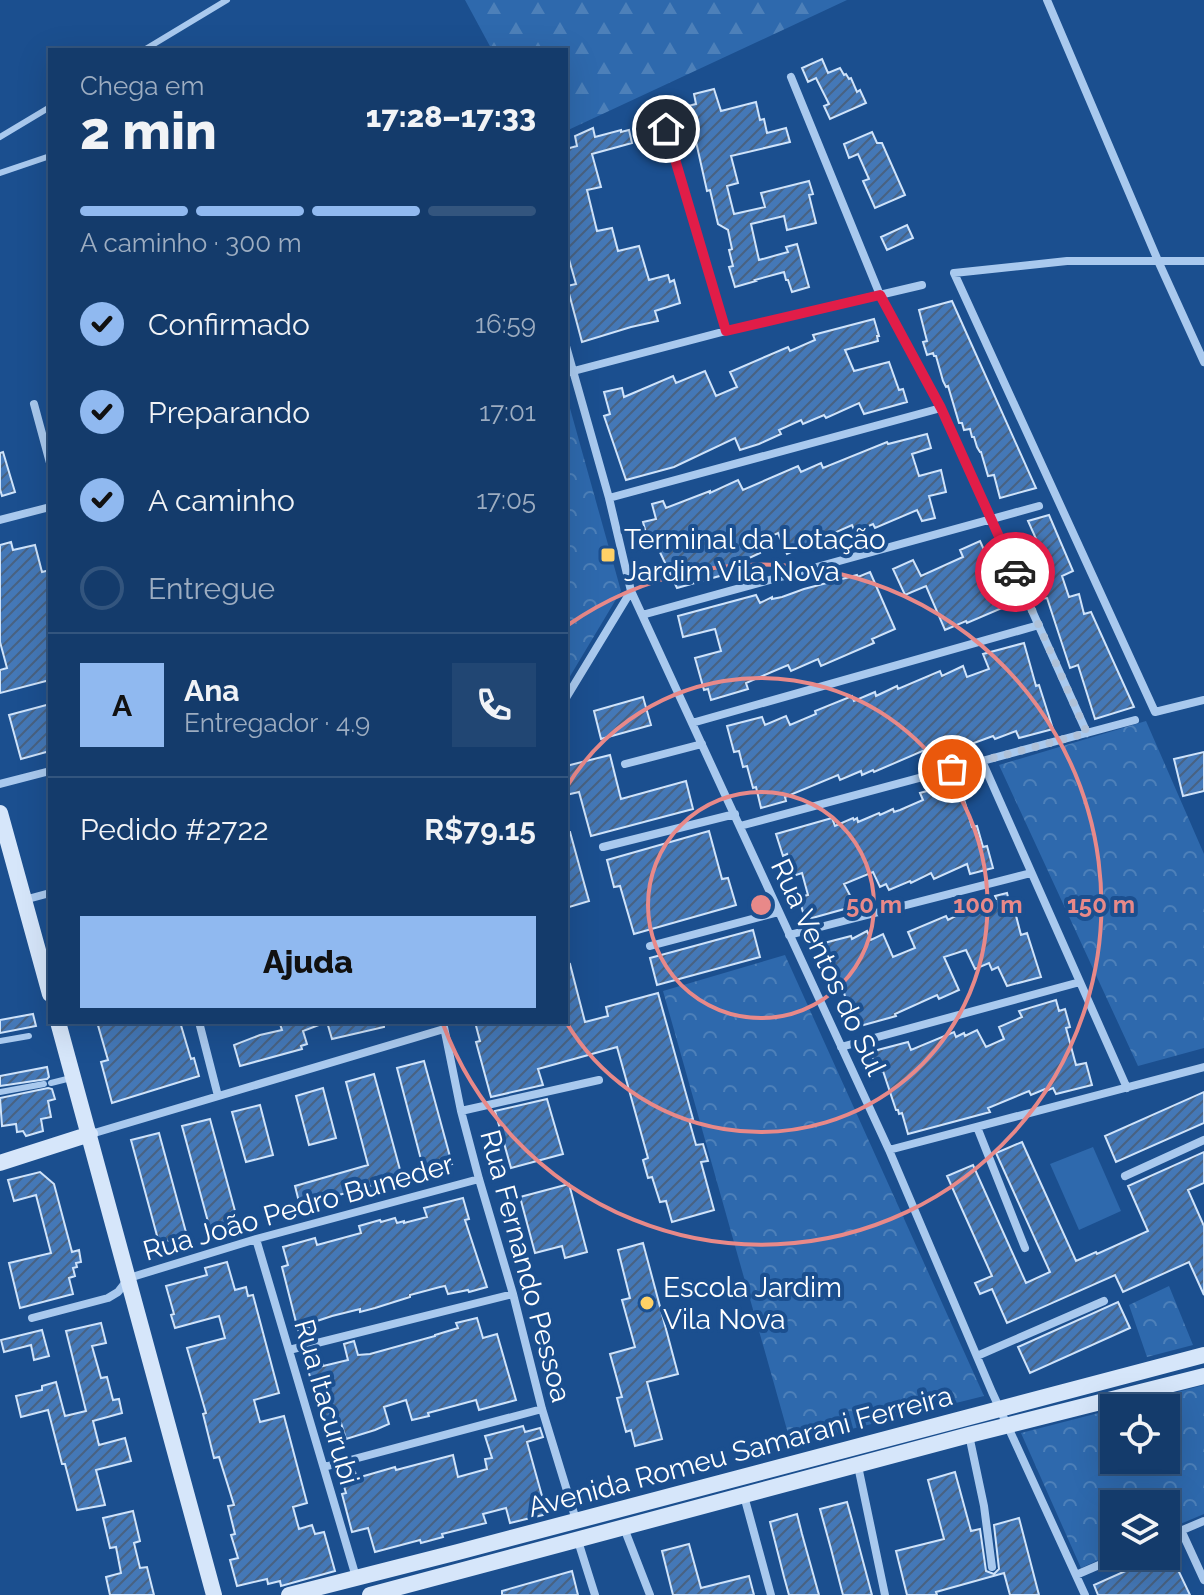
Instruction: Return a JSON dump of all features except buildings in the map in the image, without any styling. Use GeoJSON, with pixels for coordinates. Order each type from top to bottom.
{"type":"FeatureCollection","features":[{"type":"Feature","properties":{"kind":"street"},"geometry":{"type":"LineString","coordinates":[[1047,0],[1204,362]]}},
{"type":"Feature","properties":{"kind":"street"},"geometry":{"type":"LineString","coordinates":[[791,77],[880,295],[941,408],[1087,733]]}},
{"type":"Feature","properties":{"kind":"street"},"geometry":{"type":"LineString","coordinates":[[666,129],[726,331]]}},
{"type":"Feature","properties":{"kind":"street"},"geometry":{"type":"LineString","coordinates":[[1204,261],[1067,261],[954,273],[1155,712],[1204,700]]}},
{"type":"Feature","properties":{"kind":"street"},"geometry":{"type":"LineString","coordinates":[[569,372],[922,285]]}},
{"type":"Feature","properties":{"kind":"street","name":"Rua Ventos do Sul"},"geometry":{"type":"LineString","coordinates":[[569,372],[609,498],[631,591],[889,1150],[977,1356],[1085,1595]]}},
{"type":"Feature","properties":{"kind":"street"},"geometry":{"type":"LineString","coordinates":[[34,404],[48,456]]}},
{"type":"Feature","properties":{"kind":"street"},"geometry":{"type":"LineString","coordinates":[[609,498],[941,408]]}},
{"type":"Feature","properties":{"kind":"street"},"geometry":{"type":"LineString","coordinates":[[642,615],[1039,506]]}},
{"type":"Feature","properties":{"kind":"street"},"geometry":{"type":"LineString","coordinates":[[0,520],[48,508]]}},
{"type":"Feature","properties":{"kind":"street"},"geometry":{"type":"LineString","coordinates":[[568,695],[631,591]]}},
{"type":"Feature","properties":{"kind":"street"},"geometry":{"type":"LineString","coordinates":[[692,723],[1039,625]]}},
{"type":"Feature","properties":{"kind":"street"},"geometry":{"type":"LineString","coordinates":[[740,826],[1135,720]]}},
{"type":"Feature","properties":{"kind":"street"},"geometry":{"type":"LineString","coordinates":[[625,764],[702,744]]}},
{"type":"Feature","properties":{"kind":"street"},"geometry":{"type":"LineString","coordinates":[[982,761],[1127,1088]]}},
{"type":"Feature","properties":{"kind":"street"},"geometry":{"type":"LineString","coordinates":[[0,784],[48,772]]}},
{"type":"Feature","properties":{"kind":"street"},"geometry":{"type":"LineString","coordinates":[[0,813],[5,850],[48,987]]}},
{"type":"Feature","properties":{"kind":"street"},"geometry":{"type":"LineString","coordinates":[[603,847],[735,814]]}},
{"type":"Feature","properties":{"kind":"street"},"geometry":{"type":"LineString","coordinates":[[789,935],[1031,873]]}},
{"type":"Feature","properties":{"kind":"street"},"geometry":{"type":"LineString","coordinates":[[23,900],[48,894]]}},
{"type":"Feature","properties":{"kind":"street"},"geometry":{"type":"LineString","coordinates":[[650,946],[779,912]]}},
{"type":"Feature","properties":{"kind":"street"},"geometry":{"type":"LineString","coordinates":[[841,1047],[1080,982]]}},
{"type":"Feature","properties":{"kind":"street"},"geometry":{"type":"LineString","coordinates":[[59,1024],[214,1595]]}},
{"type":"Feature","properties":{"kind":"street"},"geometry":{"type":"LineString","coordinates":[[200,1024],[218,1096]]}},
{"type":"Feature","properties":{"kind":"street"},"geometry":{"type":"LineString","coordinates":[[0,1163],[444,1026]]}},
{"type":"Feature","properties":{"kind":"street","name":"Rua Fernando Pessoa"},"geometry":{"type":"LineString","coordinates":[[444,1026],[479,1179],[576,1520]]}},
{"type":"Feature","properties":{"kind":"street"},"geometry":{"type":"LineString","coordinates":[[889,1150],[1204,1067]]}},
{"type":"Feature","properties":{"kind":"street"},"geometry":{"type":"LineString","coordinates":[[461,1111],[599,1080]]}},
{"type":"Feature","properties":{"kind":"street"},"geometry":{"type":"LineString","coordinates":[[977,1127],[1025,1248]]}},
{"type":"Feature","properties":{"kind":"street"},"geometry":{"type":"LineString","coordinates":[[1125,1176],[1204,1140]]}},
{"type":"Feature","properties":{"kind":"street","name":"Rua João Pedro Buneder"},"geometry":{"type":"LineString","coordinates":[[32,1318],[108,1298],[118,1292],[129,1278],[256,1239],[479,1179]]}},
{"type":"Feature","properties":{"kind":"street","name":"Rua Itacurubi"},"geometry":{"type":"LineString","coordinates":[[256,1239],[356,1577]]}},
{"type":"Feature","properties":{"kind":"street"},"geometry":{"type":"LineString","coordinates":[[289,1350],[513,1294]]}},
{"type":"Feature","properties":{"kind":"street"},"geometry":{"type":"LineString","coordinates":[[977,1356],[1104,1301]]}},
{"type":"Feature","properties":{"kind":"street","name":"Avenida Romeu Samarani Ferreira"},"geometry":{"type":"LineString","coordinates":[[289,1595],[1204,1355]]}},
{"type":"Feature","properties":{"kind":"street","name":"Avenida Romeu Samarani Ferreira"},"geometry":{"type":"LineString","coordinates":[[370,1595],[969,1435],[1204,1376]]}},
{"type":"Feature","properties":{"kind":"street"},"geometry":{"type":"LineString","coordinates":[[324,1467],[542,1409]]}},
{"type":"Feature","properties":{"kind":"street"},"geometry":{"type":"LineString","coordinates":[[969,1435],[984,1506],[992,1567]]}},
{"type":"Feature","properties":{"kind":"street"},"geometry":{"type":"LineString","coordinates":[[879,1441],[885,1459]]}},
{"type":"Feature","properties":{"kind":"street"},"geometry":{"type":"LineString","coordinates":[[858,1466],[885,1595]]}},
{"type":"Feature","properties":{"kind":"street"},"geometry":{"type":"LineString","coordinates":[[699,1488],[704,1506]]}},
{"type":"Feature","properties":{"kind":"street"},"geometry":{"type":"LineString","coordinates":[[744,1495],[771,1595]]}},
{"type":"Feature","properties":{"kind":"street"},"geometry":{"type":"LineString","coordinates":[[1204,1521],[1181,1530],[1204,1580]]}},
{"type":"Feature","properties":{"kind":"street"},"geometry":{"type":"LineString","coordinates":[[624,1527],[650,1595]]}},
{"type":"Feature","properties":{"kind":"street"},"geometry":{"type":"LineString","coordinates":[[578,1541],[595,1595]]}},
{"type":"Feature","properties":{"kind":"street"},"geometry":{"type":"LineString","coordinates":[[458,1552],[462,1571]]}},
{"type":"Feature","properties":{"kind":"street"},"geometry":{"type":"LineString","coordinates":[[1076,1575],[1100,1565]]}},
{"type":"Feature","properties":{"kind":"lane"},"geometry":{"type":"LineString","coordinates":[[147,48],[227,0]]}},
{"type":"Feature","properties":{"kind":"lane"},"geometry":{"type":"LineString","coordinates":[[0,137],[48,108]]}},
{"type":"Feature","properties":{"kind":"lane"},"geometry":{"type":"LineString","coordinates":[[0,173],[48,157]]}},
{"type":"Feature","properties":{"kind":"lane"},"geometry":{"type":"LineString","coordinates":[[0,1041],[29,1036]]}},
{"type":"Feature","properties":{"kind":"lane"},"geometry":{"type":"LineString","coordinates":[[0,1092],[74,1077]]}},
{"type":"Feature","properties":{"kind":"green space"},"geometry":{"type":"Polygon","coordinates":[[[465,0],[847,0],[568,130],[568,48],[491,48],[465,0]]]}},
{"type":"Feature","properties":{"kind":"green space"},"geometry":{"type":"Polygon","coordinates":[[[568,401],[621,591],[568,680],[568,401]]]}},
{"type":"Feature","properties":{"kind":"green space"},"geometry":{"type":"Polygon","coordinates":[[[1146,721],[1204,854],[1204,1048],[1138,1066],[999,765],[1146,721]]]}},
{"type":"Feature","properties":{"kind":"green space"},"geometry":{"type":"Polygon","coordinates":[[[785,955],[984,1396],[791,1444],[663,991],[785,955]]]}},
{"type":"Feature","properties":{"kind":"green space"},"geometry":{"type":"Polygon","coordinates":[[[1093,1147],[1121,1211],[1079,1230],[1050,1164],[1093,1147]]]}},
{"type":"Feature","properties":{"kind":"green space"},"geometry":{"type":"Polygon","coordinates":[[[1169,1286],[1193,1345],[1147,1357],[1129,1305],[1169,1286]]]}},
{"type":"Feature","properties":{"kind":"green space"},"geometry":{"type":"Polygon","coordinates":[[[1204,1385],[1204,1514],[1180,1524],[1180,1490],[1100,1490],[1100,1559],[1081,1568],[1021,1433],[1100,1413],[1100,1474],[1180,1474],[1180,1394],[1170,1394],[1204,1385]]]}},
{"type":"Feature","properties":{"kind":"way so far"},"geometry":{"type":"LineString","coordinates":[[952,769],[1087,733],[1015,572]]}},
{"type":"Feature","properties":{"kind":"place","name":"Terminal da Lotação Jardim Vila Nova"},"geometry":{"type":"Point","coordinates":[608,555]}},
{"type":"Feature","properties":{"kind":"place","name":"Escola Jardim Vila Nova"},"geometry":{"type":"Point","coordinates":[647,1303]}},
{"type":"Feature","properties":{"kind":"route"},"geometry":{"type":"LineString","coordinates":[[666,129],[726,331],[880,295],[941,408],[1015,572]]}}]}
